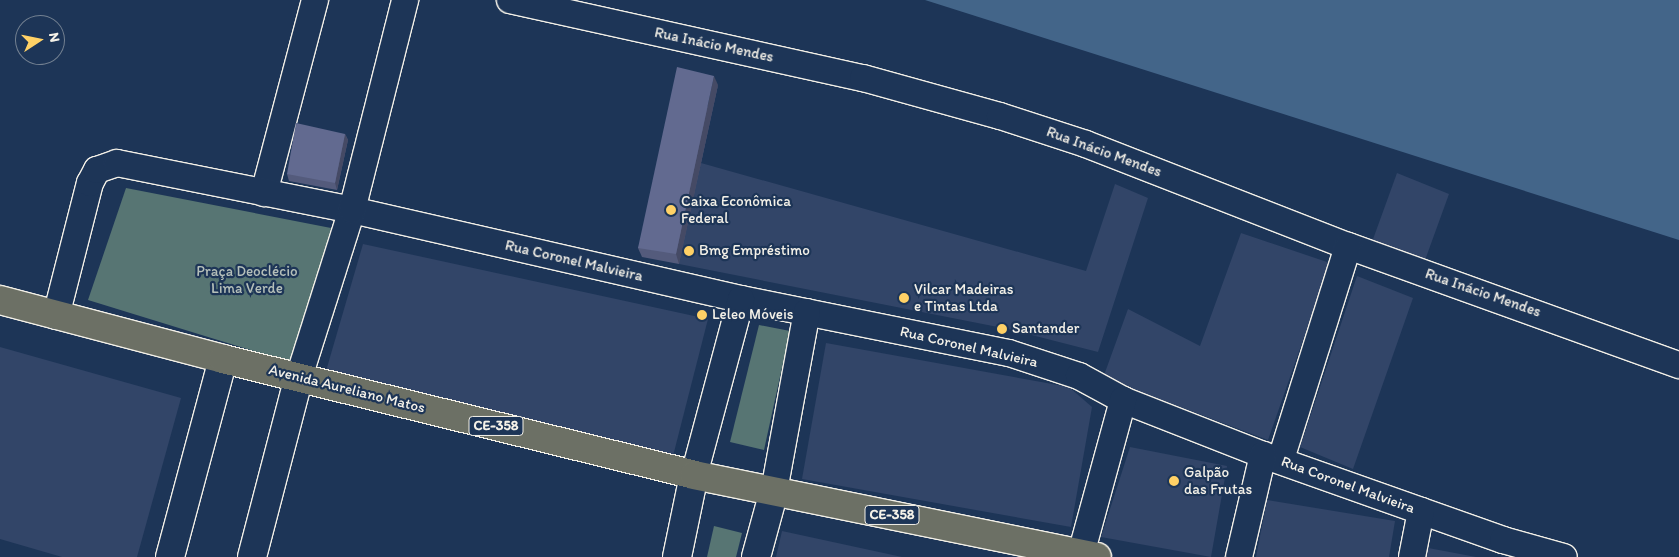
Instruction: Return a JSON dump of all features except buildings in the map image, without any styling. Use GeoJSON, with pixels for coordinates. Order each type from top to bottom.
{"type":"FeatureCollection","features":[{"type":"Feature","properties":{"kind":"main road","name":"Avenida Aureliano Matos"},"geometry":{"type":"LineString","coordinates":[[0,300],[223,359],[694,475]]}},
{"type":"Feature","properties":{"kind":"main road"},"geometry":{"type":"LineString","coordinates":[[170,557],[223,359]]}},
{"type":"Feature","properties":{"kind":"main road"},"geometry":{"type":"LineString","coordinates":[[252,557],[298,377]]}},
{"type":"Feature","properties":{"kind":"main road"},"geometry":{"type":"LineString","coordinates":[[677,557],[694,475]]}},
{"type":"Feature","properties":{"kind":"main road","name":"CE-358"},"geometry":{"type":"LineString","coordinates":[[694,475],[1089,555]]}},
{"type":"Feature","properties":{"kind":"main road"},"geometry":{"type":"LineString","coordinates":[[756,557],[774,491]]}},
{"type":"Feature","properties":{"kind":"street"},"geometry":{"type":"LineString","coordinates":[[264,193],[315,0]]}},
{"type":"Feature","properties":{"kind":"street"},"geometry":{"type":"LineString","coordinates":[[298,377],[352,210],[405,0]]}},
{"type":"Feature","properties":{"kind":"street","name":"Rua Inácio Mendes"},"geometry":{"type":"LineString","coordinates":[[510,0],[863,78],[1000,116],[1086,144],[1348,246],[1679,365]]}},
{"type":"Feature","properties":{"kind":"street","name":"Rua Coronel Malvieira"},"geometry":{"type":"LineString","coordinates":[[56,316],[74,236],[90,183],[97,170],[116,162],[352,210],[740,299],[1018,356],[1079,376],[1123,400],[1272,457],[1421,511],[1564,557]]}},
{"type":"Feature","properties":{"kind":"street"},"geometry":{"type":"LineString","coordinates":[[1239,557],[1272,457],[1348,246]]}},
{"type":"Feature","properties":{"kind":"street"},"geometry":{"type":"LineString","coordinates":[[694,475],[740,299]]}},
{"type":"Feature","properties":{"kind":"street"},"geometry":{"type":"LineString","coordinates":[[774,491],[807,312]]}},
{"type":"Feature","properties":{"kind":"street"},"geometry":{"type":"LineString","coordinates":[[1089,555],[1123,400]]}},
{"type":"Feature","properties":{"kind":"street"},"geometry":{"type":"LineString","coordinates":[[1412,557],[1421,511]]}},
{"type":"Feature","properties":{"kind":"shaded area"},"geometry":{"type":"Polygon","coordinates":[[[925,0],[1679,0],[1679,240],[925,0]]]}},
{"type":"Feature","properties":{"kind":"shaded area"},"geometry":{"type":"Polygon","coordinates":[[[701,163],[1086,271],[1115,184],[1148,198],[1098,352],[1008,329],[679,264],[701,163]]]}},
{"type":"Feature","properties":{"kind":"shaded area"},"geometry":{"type":"Polygon","coordinates":[[[1397,173],[1449,194],[1424,263],[1372,242],[1397,173]]]}},
{"type":"Feature","properties":{"kind":"shaded area"},"geometry":{"type":"Polygon","coordinates":[[[1241,233],[1330,263],[1268,440],[1103,378],[1128,309],[1200,346],[1241,233]]]}},
{"type":"Feature","properties":{"kind":"shaded area"},"geometry":{"type":"Polygon","coordinates":[[[363,244],[708,319],[673,456],[326,371],[363,244]]]}},
{"type":"Feature","properties":{"kind":"shaded area"},"geometry":{"type":"Polygon","coordinates":[[[1357,276],[1413,298],[1353,469],[1300,447],[1357,276]]]}},
{"type":"Feature","properties":{"kind":"shaded area"},"geometry":{"type":"Polygon","coordinates":[[[826,343],[1069,387],[1092,407],[1071,527],[802,479],[826,343]]]}},
{"type":"Feature","properties":{"kind":"shaded area"},"geometry":{"type":"Polygon","coordinates":[[[0,347],[181,398],[137,557],[62,557],[0,539],[0,347]]]}},
{"type":"Feature","properties":{"kind":"shaded area"},"geometry":{"type":"Polygon","coordinates":[[[1130,447],[1227,466],[1211,557],[1101,537],[1130,447]]]}},
{"type":"Feature","properties":{"kind":"shaded area"},"geometry":{"type":"Polygon","coordinates":[[[1267,500],[1395,521],[1389,557],[1256,557],[1267,500]]]}},
{"type":"Feature","properties":{"kind":"shaded area"},"geometry":{"type":"Polygon","coordinates":[[[782,531],[902,557],[776,557],[782,531]]]}},
{"type":"Feature","properties":{"kind":"shaded area"},"geometry":{"type":"Polygon","coordinates":[[[1423,547],[1476,557],[1421,557],[1423,547]]]}},
{"type":"Feature","properties":{"kind":"green space","name":"Praça Deoclécio Lima Verde"},"geometry":{"type":"Polygon","coordinates":[[[126,188],[331,228],[296,364],[88,300],[126,188]]]}},
{"type":"Feature","properties":{"kind":"green space"},"geometry":{"type":"Polygon","coordinates":[[[759,325],[790,331],[764,450],[730,442],[759,325]]]}},
{"type":"Feature","properties":{"kind":"green space"},"geometry":{"type":"Polygon","coordinates":[[[714,526],[742,533],[736,557],[707,557],[714,526]]]}},
{"type":"Feature","properties":{"kind":"place","name":"Caixa Econômica Federal"},"geometry":{"type":"Point","coordinates":[671,210]}},
{"type":"Feature","properties":{"kind":"place","name":"Bmg Empréstimo"},"geometry":{"type":"Point","coordinates":[689,251]}},
{"type":"Feature","properties":{"kind":"place","name":"Vilcar Madeiras e Tintas Ltda"},"geometry":{"type":"Point","coordinates":[904,298]}},
{"type":"Feature","properties":{"kind":"place","name":"Leleo Móveis"},"geometry":{"type":"Point","coordinates":[702,315]}},
{"type":"Feature","properties":{"kind":"place","name":"Santander"},"geometry":{"type":"Point","coordinates":[1002,329]}},
{"type":"Feature","properties":{"kind":"place","name":"Galpão das Frutas"},"geometry":{"type":"Point","coordinates":[1174,481]}}]}
